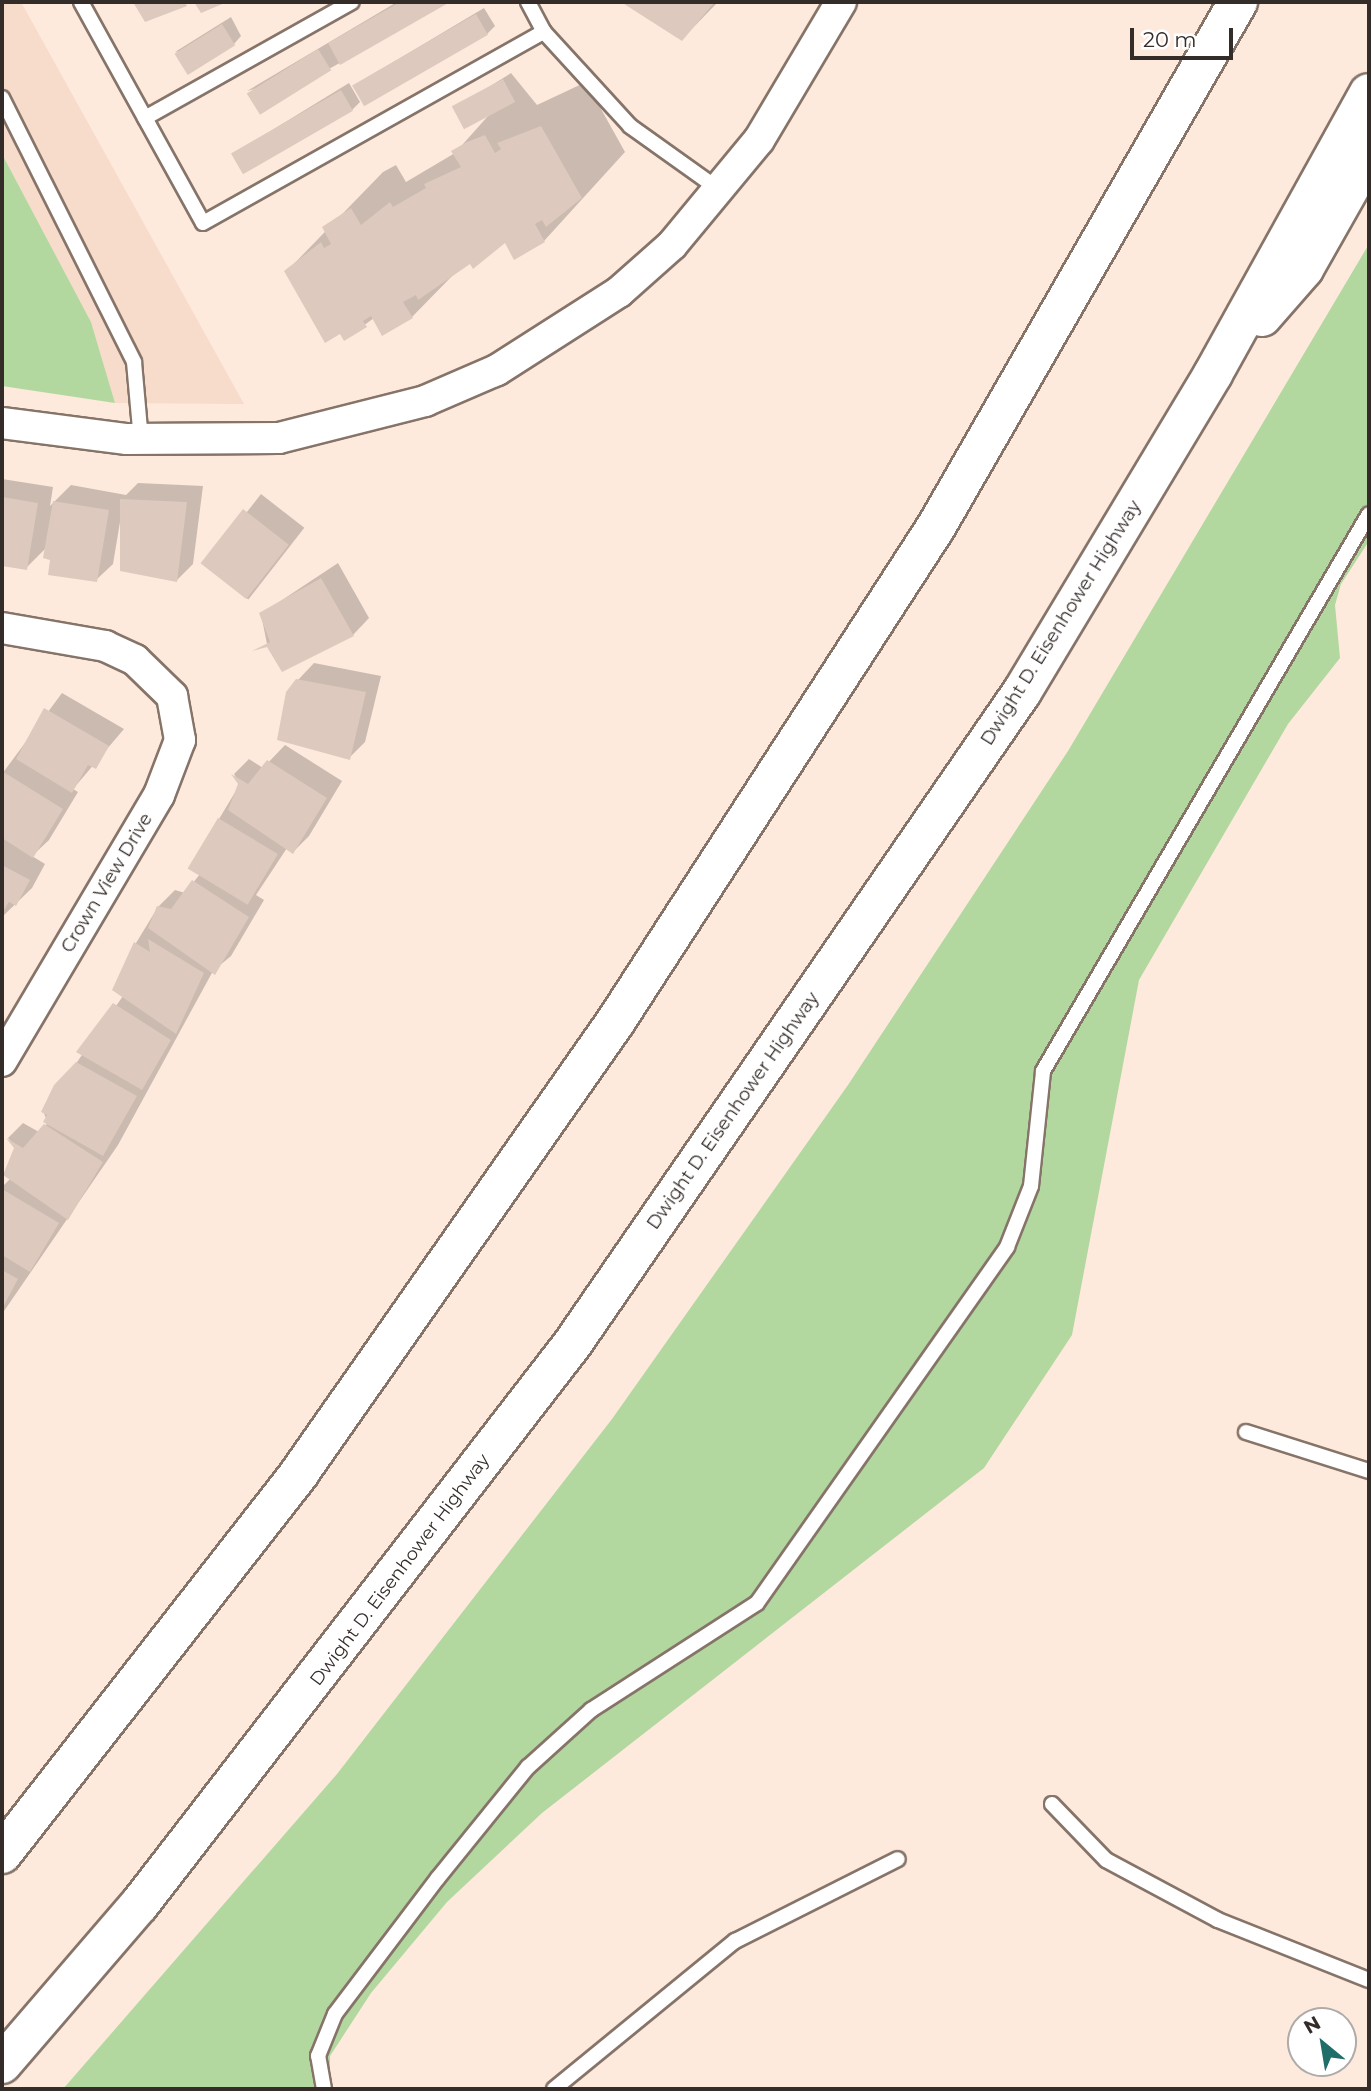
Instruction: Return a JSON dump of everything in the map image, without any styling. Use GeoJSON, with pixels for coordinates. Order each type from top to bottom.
{"type":"FeatureCollection","features":[{"type":"Feature","properties":{"kind":"highway"},"geometry":{"type":"LineString","coordinates":[[2,1854],[300,1472],[616,1021],[936,527],[1238,2]]}},
{"type":"Feature","properties":{"kind":"highway","name":"Dwight D. Eisenhower Highway"},"geometry":{"type":"LineString","coordinates":[[2,2064],[139,1905],[573,1343],[1021,692],[1213,374],[1369,93]]}},
{"type":"Feature","properties":{"kind":"highway"},"geometry":{"type":"LineString","coordinates":[[1213,374],[1304,269],[1369,154]]}},
{"type":"Feature","properties":{"kind":"street"},"geometry":{"type":"LineString","coordinates":[[2,423],[141,440],[279,438],[425,401],[497,370],[619,292],[721,191],[841,2]]}},
{"type":"Feature","properties":{"kind":"street","name":"Crown View Drive"},"geometry":{"type":"LineString","coordinates":[[2,628],[105,646],[155,674],[172,696],[180,740],[159,795],[2,1061]]}},
{"type":"Feature","properties":{"kind":"lane"},"geometry":{"type":"LineString","coordinates":[[81,2],[203,223],[544,32]]}},
{"type":"Feature","properties":{"kind":"lane"},"geometry":{"type":"LineString","coordinates":[[145,118],[352,2]]}},
{"type":"Feature","properties":{"kind":"lane"},"geometry":{"type":"LineString","coordinates":[[527,2],[544,32],[630,126],[721,191]]}},
{"type":"Feature","properties":{"kind":"lane"},"geometry":{"type":"LineString","coordinates":[[2,98],[134,362],[141,440]]}},
{"type":"Feature","properties":{"kind":"lane"},"geometry":{"type":"LineString","coordinates":[[324,2089],[318,2056],[335,2014],[462,1848],[528,1767],[591,1710],[757,1603],[1007,1247],[1031,1186],[1043,1071],[1369,513]]}},
{"type":"Feature","properties":{"kind":"lane"},"geometry":{"type":"LineString","coordinates":[[1246,1432],[1369,1472]]}},
{"type":"Feature","properties":{"kind":"lane"},"geometry":{"type":"LineString","coordinates":[[1052,1804],[1106,1860],[1218,1920],[1369,1980]]}},
{"type":"Feature","properties":{"kind":"lane"},"geometry":{"type":"LineString","coordinates":[[554,2089],[735,1941],[898,1859]]}},
{"type":"Feature","properties":{"kind":"shaded area"},"geometry":{"type":"Polygon","coordinates":[[[2,2],[21,2],[244,404],[115,403],[91,322],[2,154],[2,2]]]}},
{"type":"Feature","properties":{"kind":"green space"},"geometry":{"type":"Polygon","coordinates":[[[2,154],[91,322],[115,403],[2,386],[2,154]]]}},
{"type":"Feature","properties":{"kind":"green space"},"geometry":{"type":"Polygon","coordinates":[[[1369,244],[1369,541],[1341,584],[1335,605],[1340,658],[1288,724],[1139,980],[1072,1335],[984,1468],[542,1813],[447,1902],[371,1993],[330,2056],[330,2089],[63,2089],[337,1774],[612,1419],[848,1085],[1068,751],[1369,244]]]}},
{"type":"Feature","properties":{"kind":"building"},"geometry":{"type":"Polygon","coordinates":[[[133,2],[185,2],[187,6],[145,22],[133,2]]]}},
{"type":"Feature","properties":{"kind":"building"},"geometry":{"type":"Polygon","coordinates":[[[194,2],[227,2],[201,13],[194,2]]]}},
{"type":"Feature","properties":{"kind":"building"},"geometry":{"type":"Polygon","coordinates":[[[400,2],[450,2],[340,65],[328,43],[400,2]]]}},
{"type":"Feature","properties":{"kind":"building"},"geometry":{"type":"Polygon","coordinates":[[[621,2],[709,2],[713,4],[682,41],[621,2]]]}},
{"type":"Feature","properties":{"kind":"building"},"geometry":{"type":"Polygon","coordinates":[[[476,14],[488,35],[364,106],[352,86],[476,14]]]}},
{"type":"Feature","properties":{"kind":"building"},"geometry":{"type":"Polygon","coordinates":[[[222,24],[235,45],[188,75],[175,54],[222,24]]]}},
{"type":"Feature","properties":{"kind":"building"},"geometry":{"type":"Polygon","coordinates":[[[318,49],[331,70],[260,115],[247,94],[318,49]]]}},
{"type":"Feature","properties":{"kind":"building"},"geometry":{"type":"Polygon","coordinates":[[[503,79],[515,102],[464,129],[452,106],[503,79]]]}},
{"type":"Feature","properties":{"kind":"building"},"geometry":{"type":"Polygon","coordinates":[[[341,90],[353,111],[243,174],[231,154],[341,90]]]}},
{"type":"Feature","properties":{"kind":"building"},"geometry":{"type":"Polygon","coordinates":[[[541,126],[582,198],[546,227],[542,220],[535,224],[545,242],[514,260],[505,243],[473,269],[470,264],[418,300],[416,295],[403,302],[413,318],[382,336],[371,316],[363,321],[367,327],[344,341],[340,334],[325,343],[284,271],[321,242],[324,248],[331,244],[322,227],[351,208],[361,225],[390,202],[393,207],[426,188],[424,184],[461,167],[451,151],[467,142],[485,135],[495,153],[501,149],[497,143],[541,126]]]}},
{"type":"Feature","properties":{"kind":"building"},"geometry":{"type":"Polygon","coordinates":[[[2,497],[38,503],[27,570],[2,566],[2,497]]]}},
{"type":"Feature","properties":{"kind":"building"},"geometry":{"type":"Polygon","coordinates":[[[120,499],[187,502],[177,582],[120,571],[120,499]]]}},
{"type":"Feature","properties":{"kind":"building"},"geometry":{"type":"Polygon","coordinates":[[[53,501],[109,510],[97,582],[48,575],[50,560],[43,558],[53,501]]]}},
{"type":"Feature","properties":{"kind":"building"},"geometry":{"type":"Polygon","coordinates":[[[243,509],[289,545],[246,599],[201,563],[243,509]]]}},
{"type":"Feature","properties":{"kind":"building"},"geometry":{"type":"Polygon","coordinates":[[[321,578],[354,636],[282,672],[267,647],[252,651],[270,642],[259,613],[321,578]]]}},
{"type":"Feature","properties":{"kind":"building"},"geometry":{"type":"Polygon","coordinates":[[[296,679],[366,692],[350,760],[277,740],[286,692],[296,679]]]}},
{"type":"Feature","properties":{"kind":"building"},"geometry":{"type":"Polygon","coordinates":[[[44,708],[109,746],[96,769],[88,765],[72,793],[16,759],[44,708]]]}},
{"type":"Feature","properties":{"kind":"building"},"geometry":{"type":"Polygon","coordinates":[[[267,760],[327,798],[293,854],[228,810],[238,784],[231,774],[248,784],[267,760]]]}},
{"type":"Feature","properties":{"kind":"building"},"geometry":{"type":"Polygon","coordinates":[[[2,771],[63,809],[33,858],[2,838],[2,771]]]}},
{"type":"Feature","properties":{"kind":"building"},"geometry":{"type":"Polygon","coordinates":[[[218,818],[278,854],[248,905],[188,869],[218,818]]]}},
{"type":"Feature","properties":{"kind":"building"},"geometry":{"type":"Polygon","coordinates":[[[2,865],[30,880],[16,906],[9,902],[2,913],[2,865]]]}},
{"type":"Feature","properties":{"kind":"building"},"geometry":{"type":"Polygon","coordinates":[[[192,880],[249,917],[215,975],[148,928],[157,906],[171,909],[192,880]]]}},
{"type":"Feature","properties":{"kind":"building"},"geometry":{"type":"Polygon","coordinates":[[[148,939],[204,973],[176,1034],[112,990],[134,942],[150,952],[148,939]]]}},
{"type":"Feature","properties":{"kind":"building"},"geometry":{"type":"Polygon","coordinates":[[[113,1003],[171,1040],[142,1090],[76,1052],[113,1003]]]}},
{"type":"Feature","properties":{"kind":"building"},"geometry":{"type":"Polygon","coordinates":[[[76,1062],[137,1096],[103,1156],[43,1122],[47,1115],[41,1112],[54,1085],[76,1062]]]}},
{"type":"Feature","properties":{"kind":"building"},"geometry":{"type":"Polygon","coordinates":[[[44,1124],[103,1162],[68,1220],[3,1175],[14,1148],[6,1138],[23,1148],[44,1124]]]}},
{"type":"Feature","properties":{"kind":"building"},"geometry":{"type":"Polygon","coordinates":[[[2,1189],[59,1223],[30,1272],[2,1255],[2,1189]]]}},
{"type":"Feature","properties":{"kind":"building"},"geometry":{"type":"Polygon","coordinates":[[[2,1270],[18,1279],[2,1309],[2,1270]]]}}]}
